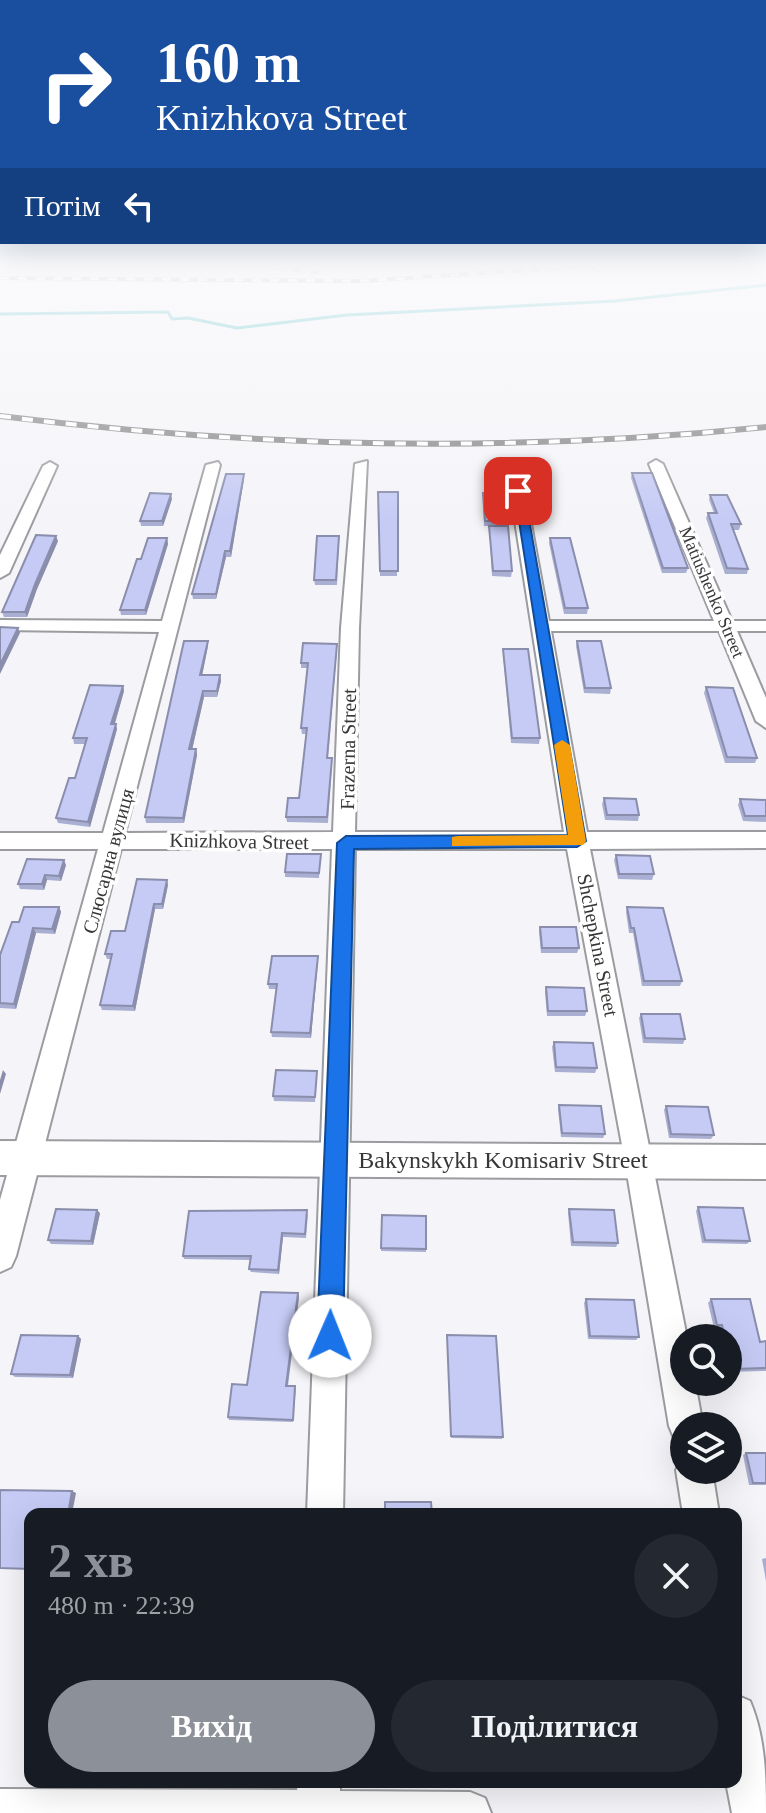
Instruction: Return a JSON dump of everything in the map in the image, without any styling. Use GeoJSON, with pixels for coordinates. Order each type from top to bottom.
{"type":"FeatureCollection","features":[{"type":"Feature","properties":{"kind":"street","name":"Frazerna Street"},"geometry":{"type":"LineString","coordinates":[[325,1508],[350,628],[362,464]]}},
{"type":"Feature","properties":{"kind":"street","name":"Shchepkina Street"},"geometry":{"type":"LineString","coordinates":[[513,464],[543,626],[577,841],[640,1161],[684,1412]]}},
{"type":"Feature","properties":{"kind":"street","name":"Matiushenko Street"},"geometry":{"type":"LineString","coordinates":[[656,464],[766,721]]}},
{"type":"Feature","properties":{"kind":"street","name":"Слюсарна вулиця"},"geometry":{"type":"LineString","coordinates":[[0,1256],[12,1158],[114,839],[213,465]]}},
{"type":"Feature","properties":{"kind":"street"},"geometry":{"type":"LineString","coordinates":[[0,573],[50,466]]}},
{"type":"Feature","properties":{"kind":"street"},"geometry":{"type":"LineString","coordinates":[[0,625],[172,627]]}},
{"type":"Feature","properties":{"kind":"street"},"geometry":{"type":"LineString","coordinates":[[543,626],[766,626]]}},
{"type":"Feature","properties":{"kind":"street","name":"Knizhkova Street"},"geometry":{"type":"LineString","coordinates":[[0,841],[114,839],[346,843],[766,840]]}},
{"type":"Feature","properties":{"kind":"street","name":"Bakynskykh Komisariv Street"},"geometry":{"type":"LineString","coordinates":[[12,1158],[766,1162]]}},
{"type":"Feature","properties":{"kind":"street"},"geometry":{"type":"LineString","coordinates":[[696,1484],[700,1508]]}},
{"type":"Feature","properties":{"kind":"street"},"geometry":{"type":"LineString","coordinates":[[742,1750],[753,1813]]}},
{"type":"Feature","properties":{"kind":"street"},"geometry":{"type":"LineString","coordinates":[[0,1810],[318,1802],[470,1813]]}},
{"type":"Feature","properties":{"kind":"building"},"geometry":{"type":"Polygon","coordinates":[[[632,473],[652,473],[688,568],[663,568],[632,473]]]}},
{"type":"Feature","properties":{"kind":"building"},"geometry":{"type":"Polygon","coordinates":[[[226,474],[244,474],[230,551],[225,551],[216,594],[192,594],[226,474]]]}},
{"type":"Feature","properties":{"kind":"building"},"geometry":{"type":"Polygon","coordinates":[[[378,492],[398,492],[398,571],[380,571],[378,492]]]}},
{"type":"Feature","properties":{"kind":"building"},"geometry":{"type":"Polygon","coordinates":[[[150,493],[171,494],[162,521],[140,521],[150,493]]]}},
{"type":"Feature","properties":{"kind":"building"},"geometry":{"type":"Polygon","coordinates":[[[483,493],[499,493],[501,521],[485,521],[483,493]]]}},
{"type":"Feature","properties":{"kind":"building"},"geometry":{"type":"Polygon","coordinates":[[[710,495],[727,495],[741,524],[731,524],[748,569],[727,568],[708,513],[717,513],[710,495]]]}},
{"type":"Feature","properties":{"kind":"building"},"geometry":{"type":"Polygon","coordinates":[[[489,526],[508,526],[512,571],[493,571],[489,526]]]}},
{"type":"Feature","properties":{"kind":"building"},"geometry":{"type":"Polygon","coordinates":[[[36,535],[56,536],[25,612],[2,612],[36,535]]]}},
{"type":"Feature","properties":{"kind":"building"},"geometry":{"type":"Polygon","coordinates":[[[317,536],[339,536],[336,580],[314,580],[317,536]]]}},
{"type":"Feature","properties":{"kind":"building"},"geometry":{"type":"Polygon","coordinates":[[[148,538],[167,538],[145,610],[120,610],[137,559],[141,559],[148,538]]]}},
{"type":"Feature","properties":{"kind":"building"},"geometry":{"type":"Polygon","coordinates":[[[550,538],[570,538],[588,608],[565,608],[550,538]]]}},
{"type":"Feature","properties":{"kind":"building"},"geometry":{"type":"Polygon","coordinates":[[[0,627],[18,628],[0,665],[0,627]]]}},
{"type":"Feature","properties":{"kind":"building"},"geometry":{"type":"Polygon","coordinates":[[[184,641],[208,641],[200,675],[220,675],[217,691],[203,691],[189,749],[196,749],[183,818],[145,817],[184,641]]]}},
{"type":"Feature","properties":{"kind":"building"},"geometry":{"type":"Polygon","coordinates":[[[577,641],[601,641],[611,688],[585,688],[577,641]]]}},
{"type":"Feature","properties":{"kind":"building"},"geometry":{"type":"Polygon","coordinates":[[[303,643],[337,644],[327,758],[332,758],[327,817],[286,817],[288,798],[299,798],[307,728],[301,728],[308,663],[301,663],[303,643]]]}},
{"type":"Feature","properties":{"kind":"building"},"geometry":{"type":"Polygon","coordinates":[[[503,649],[528,649],[540,738],[512,738],[503,649]]]}},
{"type":"Feature","properties":{"kind":"building"},"geometry":{"type":"Polygon","coordinates":[[[90,685],[123,686],[111,724],[116,724],[88,822],[56,818],[69,778],[75,778],[87,738],[73,738],[90,685]]]}},
{"type":"Feature","properties":{"kind":"building"},"geometry":{"type":"Polygon","coordinates":[[[706,687],[733,688],[757,758],[727,757],[706,687]]]}},
{"type":"Feature","properties":{"kind":"building"},"geometry":{"type":"Polygon","coordinates":[[[604,798],[636,799],[639,815],[607,815],[604,798]]]}},
{"type":"Feature","properties":{"kind":"building"},"geometry":{"type":"Polygon","coordinates":[[[740,799],[766,800],[766,816],[745,816],[740,799]]]}},
{"type":"Feature","properties":{"kind":"building"},"geometry":{"type":"Polygon","coordinates":[[[287,854],[321,854],[319,873],[285,872],[287,854]]]}},
{"type":"Feature","properties":{"kind":"building"},"geometry":{"type":"Polygon","coordinates":[[[616,855],[650,856],[654,874],[619,874],[616,855]]]}},
{"type":"Feature","properties":{"kind":"building"},"geometry":{"type":"Polygon","coordinates":[[[27,859],[64,860],[59,876],[45,875],[42,884],[18,884],[27,859]]]}},
{"type":"Feature","properties":{"kind":"building"},"geometry":{"type":"Polygon","coordinates":[[[137,879],[167,880],[162,904],[154,904],[133,1006],[100,1005],[112,954],[105,954],[111,931],[125,931],[137,879]]]}},
{"type":"Feature","properties":{"kind":"building"},"geometry":{"type":"Polygon","coordinates":[[[24,907],[59,907],[52,929],[33,928],[14,1004],[0,1003],[0,955],[12,922],[19,922],[24,907]]]}},
{"type":"Feature","properties":{"kind":"building"},"geometry":{"type":"Polygon","coordinates":[[[627,907],[663,908],[682,981],[644,981],[627,907]]]}},
{"type":"Feature","properties":{"kind":"building"},"geometry":{"type":"Polygon","coordinates":[[[540,927],[576,927],[579,948],[542,948],[540,927]]]}},
{"type":"Feature","properties":{"kind":"building"},"geometry":{"type":"Polygon","coordinates":[[[272,956],[318,956],[310,1033],[271,1032],[277,984],[268,984],[272,956]]]}},
{"type":"Feature","properties":{"kind":"building"},"geometry":{"type":"Polygon","coordinates":[[[546,987],[584,988],[587,1011],[548,1011],[546,987]]]}},
{"type":"Feature","properties":{"kind":"building"},"geometry":{"type":"Polygon","coordinates":[[[641,1014],[680,1014],[685,1039],[645,1038],[641,1014]]]}},
{"type":"Feature","properties":{"kind":"building"},"geometry":{"type":"Polygon","coordinates":[[[554,1042],[593,1043],[597,1068],[556,1067],[554,1042]]]}},
{"type":"Feature","properties":{"kind":"building"},"geometry":{"type":"Polygon","coordinates":[[[276,1070],[317,1071],[315,1097],[273,1096],[276,1070]]]}},
{"type":"Feature","properties":{"kind":"building"},"geometry":{"type":"Polygon","coordinates":[[[559,1105],[601,1106],[605,1134],[562,1133],[559,1105]]]}},
{"type":"Feature","properties":{"kind":"building"},"geometry":{"type":"Polygon","coordinates":[[[666,1106],[708,1107],[714,1135],[671,1134],[666,1106]]]}},
{"type":"Feature","properties":{"kind":"building"},"geometry":{"type":"Polygon","coordinates":[[[698,1207],[743,1208],[750,1241],[705,1240],[698,1207]]]}},
{"type":"Feature","properties":{"kind":"building"},"geometry":{"type":"Polygon","coordinates":[[[56,1209],[97,1210],[91,1241],[48,1240],[56,1209]]]}},
{"type":"Feature","properties":{"kind":"building"},"geometry":{"type":"Polygon","coordinates":[[[569,1209],[614,1210],[618,1243],[573,1242],[569,1209]]]}},
{"type":"Feature","properties":{"kind":"building"},"geometry":{"type":"Polygon","coordinates":[[[307,1210],[305,1234],[282,1233],[278,1270],[249,1269],[251,1256],[183,1256],[189,1211],[307,1210]]]}},
{"type":"Feature","properties":{"kind":"building"},"geometry":{"type":"Polygon","coordinates":[[[382,1215],[426,1216],[426,1249],[381,1248],[382,1215]]]}},
{"type":"Feature","properties":{"kind":"building"},"geometry":{"type":"Polygon","coordinates":[[[261,1292],[298,1293],[286,1386],[295,1386],[293,1420],[228,1417],[232,1384],[247,1385],[261,1292]]]}},
{"type":"Feature","properties":{"kind":"building"},"geometry":{"type":"Polygon","coordinates":[[[586,1299],[634,1300],[639,1337],[590,1336],[586,1299]]]}},
{"type":"Feature","properties":{"kind":"building"},"geometry":{"type":"Polygon","coordinates":[[[711,1299],[750,1299],[760,1342],[766,1341],[766,1368],[742,1369],[742,1324],[717,1324],[711,1299]]]}},
{"type":"Feature","properties":{"kind":"building"},"geometry":{"type":"Polygon","coordinates":[[[21,1335],[78,1336],[70,1375],[11,1374],[21,1335]]]}},
{"type":"Feature","properties":{"kind":"building"},"geometry":{"type":"Polygon","coordinates":[[[447,1335],[496,1336],[503,1437],[451,1436],[447,1335]]]}},
{"type":"Feature","properties":{"kind":"building"},"geometry":{"type":"Polygon","coordinates":[[[746,1453],[766,1453],[766,1483],[753,1483],[746,1453]]]}},
{"type":"Feature","properties":{"kind":"building"},"geometry":{"type":"Polygon","coordinates":[[[0,1490],[72,1491],[69,1508],[24,1508],[24,1569],[0,1568],[0,1490]]]}},
{"type":"Feature","properties":{"kind":"building"},"geometry":{"type":"Polygon","coordinates":[[[385,1502],[431,1502],[432,1508],[385,1508],[385,1502]]]}},
{"type":"Feature","properties":{"kind":"railway"},"geometry":{"type":"LineString","coordinates":[[0,416],[192,435],[383,443],[573,441],[766,427]]}},
{"type":"Feature","properties":{"kind":"slow traffic"},"geometry":{"type":"LineString","coordinates":[[458,842],[577,841],[562,745]]}},
{"type":"Feature","properties":{"kind":"route"},"geometry":{"type":"LineString","coordinates":[[330,1336],[346,843],[577,841],[518,491]]}}]}
